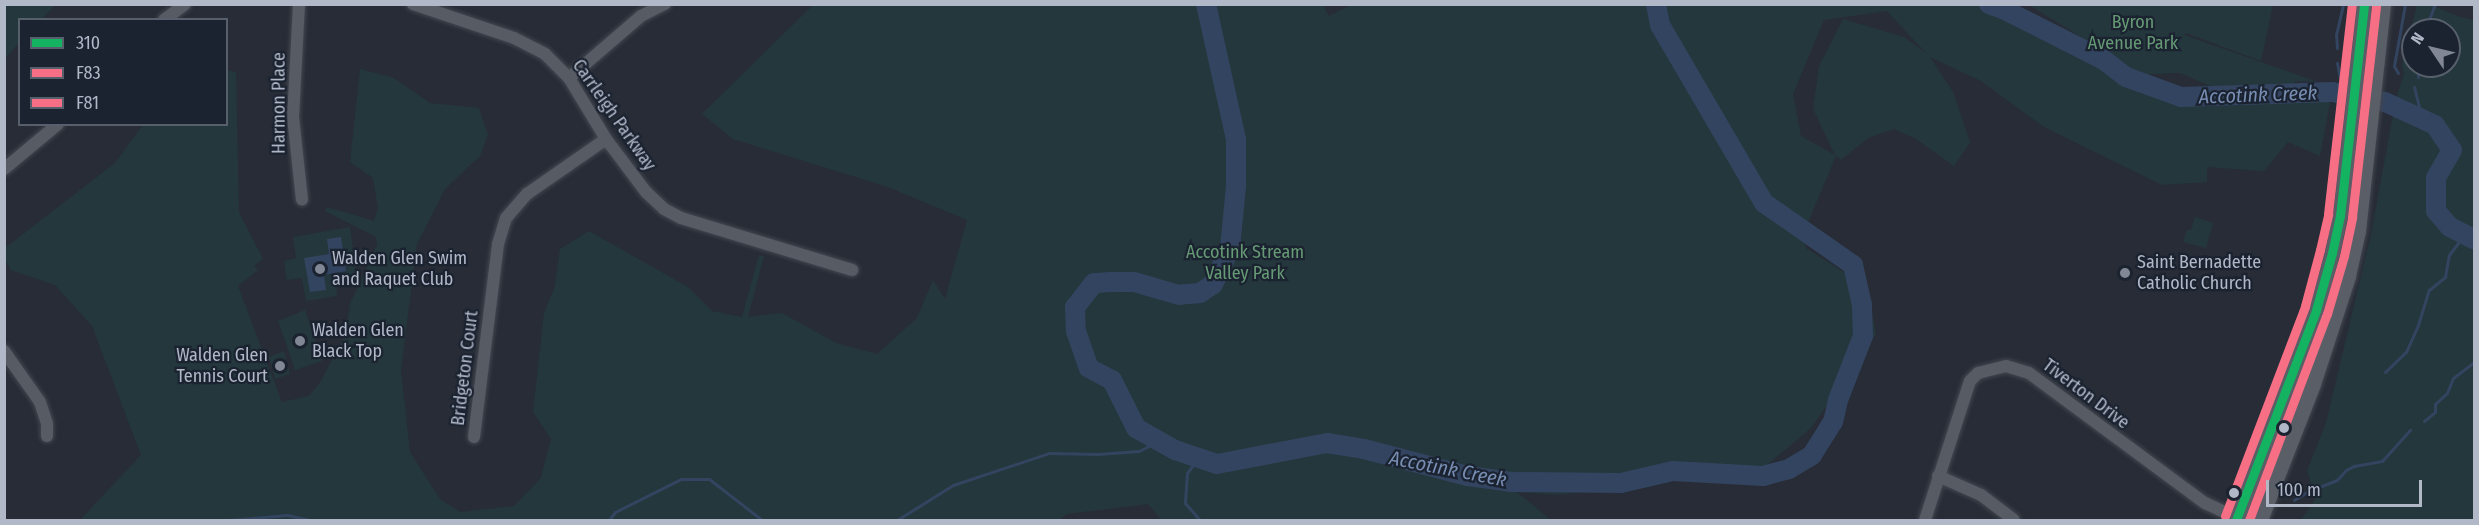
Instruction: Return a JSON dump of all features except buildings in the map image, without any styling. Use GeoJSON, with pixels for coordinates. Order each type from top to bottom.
{"type":"FeatureCollection","features":[{"type":"Feature","properties":{"kind":"main road"},"geometry":{"type":"LineString","coordinates":[[2238,520],[2320,300],[2340,216],[2364,4]]}},
{"type":"Feature","properties":{"kind":"main road"},"geometry":{"type":"LineString","coordinates":[[2260,520],[2313,384],[2343,294],[2358,231],[2383,4]]}},
{"type":"Feature","properties":{"kind":"street"},"geometry":{"type":"LineString","coordinates":[[167,18],[185,4]]}},
{"type":"Feature","properties":{"kind":"street","name":"Harmon Place"},"geometry":{"type":"LineString","coordinates":[[299,4],[293,117],[302,200]]}},
{"type":"Feature","properties":{"kind":"street","name":"Carrleigh Parkway"},"geometry":{"type":"LineString","coordinates":[[412,4],[523,42],[545,54],[569,78],[606,139],[646,192],[672,214],[852,270]]}},
{"type":"Feature","properties":{"kind":"street"},"geometry":{"type":"LineString","coordinates":[[569,78],[641,16],[665,4]]}},
{"type":"Feature","properties":{"kind":"street"},"geometry":{"type":"LineString","coordinates":[[4,169],[56,126]]}},
{"type":"Feature","properties":{"kind":"street","name":"Bridgeton Court"},"geometry":{"type":"LineString","coordinates":[[474,437],[498,244],[506,218],[527,194],[606,139]]}},
{"type":"Feature","properties":{"kind":"street"},"geometry":{"type":"LineString","coordinates":[[4,351],[40,402],[47,423],[47,436]]}},
{"type":"Feature","properties":{"kind":"street","name":"Tiverton Drive"},"geometry":{"type":"LineString","coordinates":[[1925,520],[1970,381],[1978,374],[2006,366],[2029,372],[2205,503],[2238,520]]}},
{"type":"Feature","properties":{"kind":"street"},"geometry":{"type":"LineString","coordinates":[[1938,476],[1981,495],[2014,520]]}},
{"type":"Feature","properties":{"kind":"green space"},"geometry":{"type":"Polygon","coordinates":[[[5,4],[55,5],[43,18],[18,18],[18,44],[5,59],[5,4]]]}},
{"type":"Feature","properties":{"kind":"green space","name":"Accotink Stream Valley Park"},"geometry":{"type":"Polygon","coordinates":[[[1353,4],[2016,5],[2091,47],[2107,53],[2029,5],[2273,5],[2261,61],[2186,33],[2184,35],[2318,82],[2297,81],[2274,92],[2332,92],[2320,156],[2288,142],[2264,171],[2207,167],[2207,182],[2162,185],[2044,127],[1981,81],[1930,57],[1953,92],[1970,142],[1954,166],[1916,139],[1894,129],[1868,138],[1841,160],[1836,156],[1804,232],[1806,248],[1867,287],[1876,334],[1811,428],[1767,465],[1557,495],[1517,492],[1551,520],[1162,520],[1148,504],[1067,514],[1060,520],[80,520],[141,455],[92,326],[55,285],[11,270],[5,259],[5,248],[115,163],[142,126],[228,126],[228,70],[236,72],[239,212],[263,259],[254,266],[258,270],[238,286],[282,402],[309,396],[321,381],[346,333],[350,304],[377,245],[376,237],[325,211],[327,207],[374,221],[378,209],[373,178],[350,162],[360,69],[394,78],[430,103],[479,108],[488,135],[480,156],[445,189],[417,244],[401,369],[410,452],[440,499],[460,512],[514,506],[541,478],[551,439],[533,412],[544,313],[555,286],[560,249],[589,231],[688,287],[712,311],[742,317],[759,255],[764,256],[748,317],[782,313],[836,343],[877,354],[917,318],[933,280],[945,299],[967,220],[888,187],[733,139],[702,114],[813,5],[1323,5],[1329,16],[1353,4]],[[1887,11],[1824,20],[1793,94],[1801,136],[1835,155],[1813,109],[1819,66],[1843,19],[1904,37],[1926,53],[1887,11]],[[2180,73],[2149,74],[2181,97],[2238,98],[2180,73]]]}},
{"type":"Feature","properties":{"kind":"green space"},"geometry":{"type":"Polygon","coordinates":[[[2417,5],[2432,5],[2457,16],[2474,20],[2474,520],[2301,520],[2316,498],[2307,471],[2326,423],[2371,234],[2396,99],[2403,78],[2461,78],[2461,18],[2414,18],[2417,5]]]}},
{"type":"Feature","properties":{"kind":"green space"},"geometry":{"type":"Polygon","coordinates":[[[2195,217],[2213,223],[2206,248],[2183,242],[2187,230],[2191,230],[2195,217]]]}},
{"type":"Feature","properties":{"kind":"green space","name":"Walden Glen Swim and Raquet Club"},"geometry":{"type":"Polygon","coordinates":[[[350,227],[357,278],[336,281],[337,296],[306,301],[302,278],[287,280],[284,261],[296,258],[293,237],[350,227]]]}},
{"type":"Feature","properties":{"kind":"green space","name":"Walden Glen Black Top"},"geometry":{"type":"Polygon","coordinates":[[[305,310],[322,361],[295,370],[278,321],[305,310]]]}},
{"type":"Feature","properties":{"kind":"green space","name":"Walden Glen Tennis Court"},"geometry":{"type":"Polygon","coordinates":[[[284,351],[290,374],[275,379],[269,357],[284,351]]]}},
{"type":"Feature","properties":{"kind":"water"},"geometry":{"type":"Polygon","coordinates":[[[341,237],[346,271],[324,275],[326,290],[310,292],[304,258],[329,254],[327,239],[341,237]]]}},
{"type":"Feature","properties":{"kind":"waterway","name":"Accotink Creek"},"geometry":{"type":"LineString","coordinates":[[1206,4],[1236,139],[1236,186],[1230,248],[1213,284],[1200,293],[1179,295],[1134,282],[1094,283],[1075,307],[1076,331],[1089,368],[1112,380],[1136,428],[1175,450],[1217,464],[1327,443],[1364,449],[1468,476],[1511,482],[1621,483],[1673,471],[1763,476],[1789,469],[1812,455],[1833,422],[1838,400],[1863,336],[1862,305],[1853,265],[1764,203],[1660,25],[1656,4]]}},
{"type":"Feature","properties":{"kind":"waterway","name":"Accotink Creek"},"geometry":{"type":"LineString","coordinates":[[1989,4],[2104,60],[2126,77],[2181,97],[2332,92],[2385,102],[2435,125],[2452,150],[2436,178],[2436,211],[2450,227],[2474,239]]}},
{"type":"Feature","properties":{"kind":"waterway"},"geometry":{"type":"LineString","coordinates":[[2337,48],[2336,35],[2343,4]]}},
{"type":"Feature","properties":{"kind":"waterway"},"geometry":{"type":"LineString","coordinates":[[2398,73],[2394,66],[2405,4]]}},
{"type":"Feature","properties":{"kind":"waterway"},"geometry":{"type":"LineString","coordinates":[[2430,18],[2435,4]]}},
{"type":"Feature","properties":{"kind":"waterway"},"geometry":{"type":"LineString","coordinates":[[2337,63],[2343,94]]}},
{"type":"Feature","properties":{"kind":"waterway"},"geometry":{"type":"LineString","coordinates":[[2414,87],[2422,119]]}},
{"type":"Feature","properties":{"kind":"waterway"},"geometry":{"type":"LineString","coordinates":[[2385,372],[2406,352],[2418,325],[2429,290],[2445,277],[2449,255],[2465,234]]}},
{"type":"Feature","properties":{"kind":"waterway"},"geometry":{"type":"LineString","coordinates":[[2424,421],[2435,412],[2435,404],[2447,393],[2453,378],[2474,362]]}},
{"type":"Feature","properties":{"kind":"waterway"},"geometry":{"type":"LineString","coordinates":[[2294,500],[2337,480],[2346,470],[2354,466],[2382,461],[2410,430]]}},
{"type":"Feature","properties":{"kind":"waterway"},"geometry":{"type":"LineString","coordinates":[[897,520],[953,485],[1049,453],[1098,454],[1139,451],[1159,441]]}},
{"type":"Feature","properties":{"kind":"waterway"},"geometry":{"type":"LineString","coordinates":[[1199,457],[1187,473],[1185,503],[1200,520]]}},
{"type":"Feature","properties":{"kind":"waterway"},"geometry":{"type":"LineString","coordinates":[[609,520],[615,512],[681,479],[709,479],[762,520]]}},
{"type":"Feature","properties":{"kind":"waterway"},"geometry":{"type":"LineString","coordinates":[[229,520],[287,515],[310,520]]}},
{"type":"Feature","properties":{"kind":"transit line","name":"F81"},"geometry":{"type":"LineString","coordinates":[[2225,516],[2305,306],[2320,250],[2328,214],[2352,4]]}},
{"type":"Feature","properties":{"kind":"transit line","name":"310"},"geometry":{"type":"LineString","coordinates":[[2236,520],[2316,310],[2332,253],[2340,216],[2364,4]]}},
{"type":"Feature","properties":{"kind":"transit line","name":"F83"},"geometry":{"type":"LineString","coordinates":[[2249,520],[2327,314],[2344,256],[2352,217],[2376,5]]}},
{"type":"Feature","properties":{"kind":"place","name":"Walden Glen Swim and Raquet Club"},"geometry":{"type":"Point","coordinates":[320,269]}},
{"type":"Feature","properties":{"kind":"place","name":"Saint Bernadette Catholic Church"},"geometry":{"type":"Point","coordinates":[2125,273]}},
{"type":"Feature","properties":{"kind":"place","name":"Walden Glen Black Top"},"geometry":{"type":"Point","coordinates":[300,341]}},
{"type":"Feature","properties":{"kind":"place","name":"Walden Glen Tennis Court"},"geometry":{"type":"Point","coordinates":[280,366]}},
{"type":"Feature","properties":{"kind":"park label","name":"Byron Avenue Park"},"geometry":{"type":"Point","coordinates":[2133,33]}}]}
